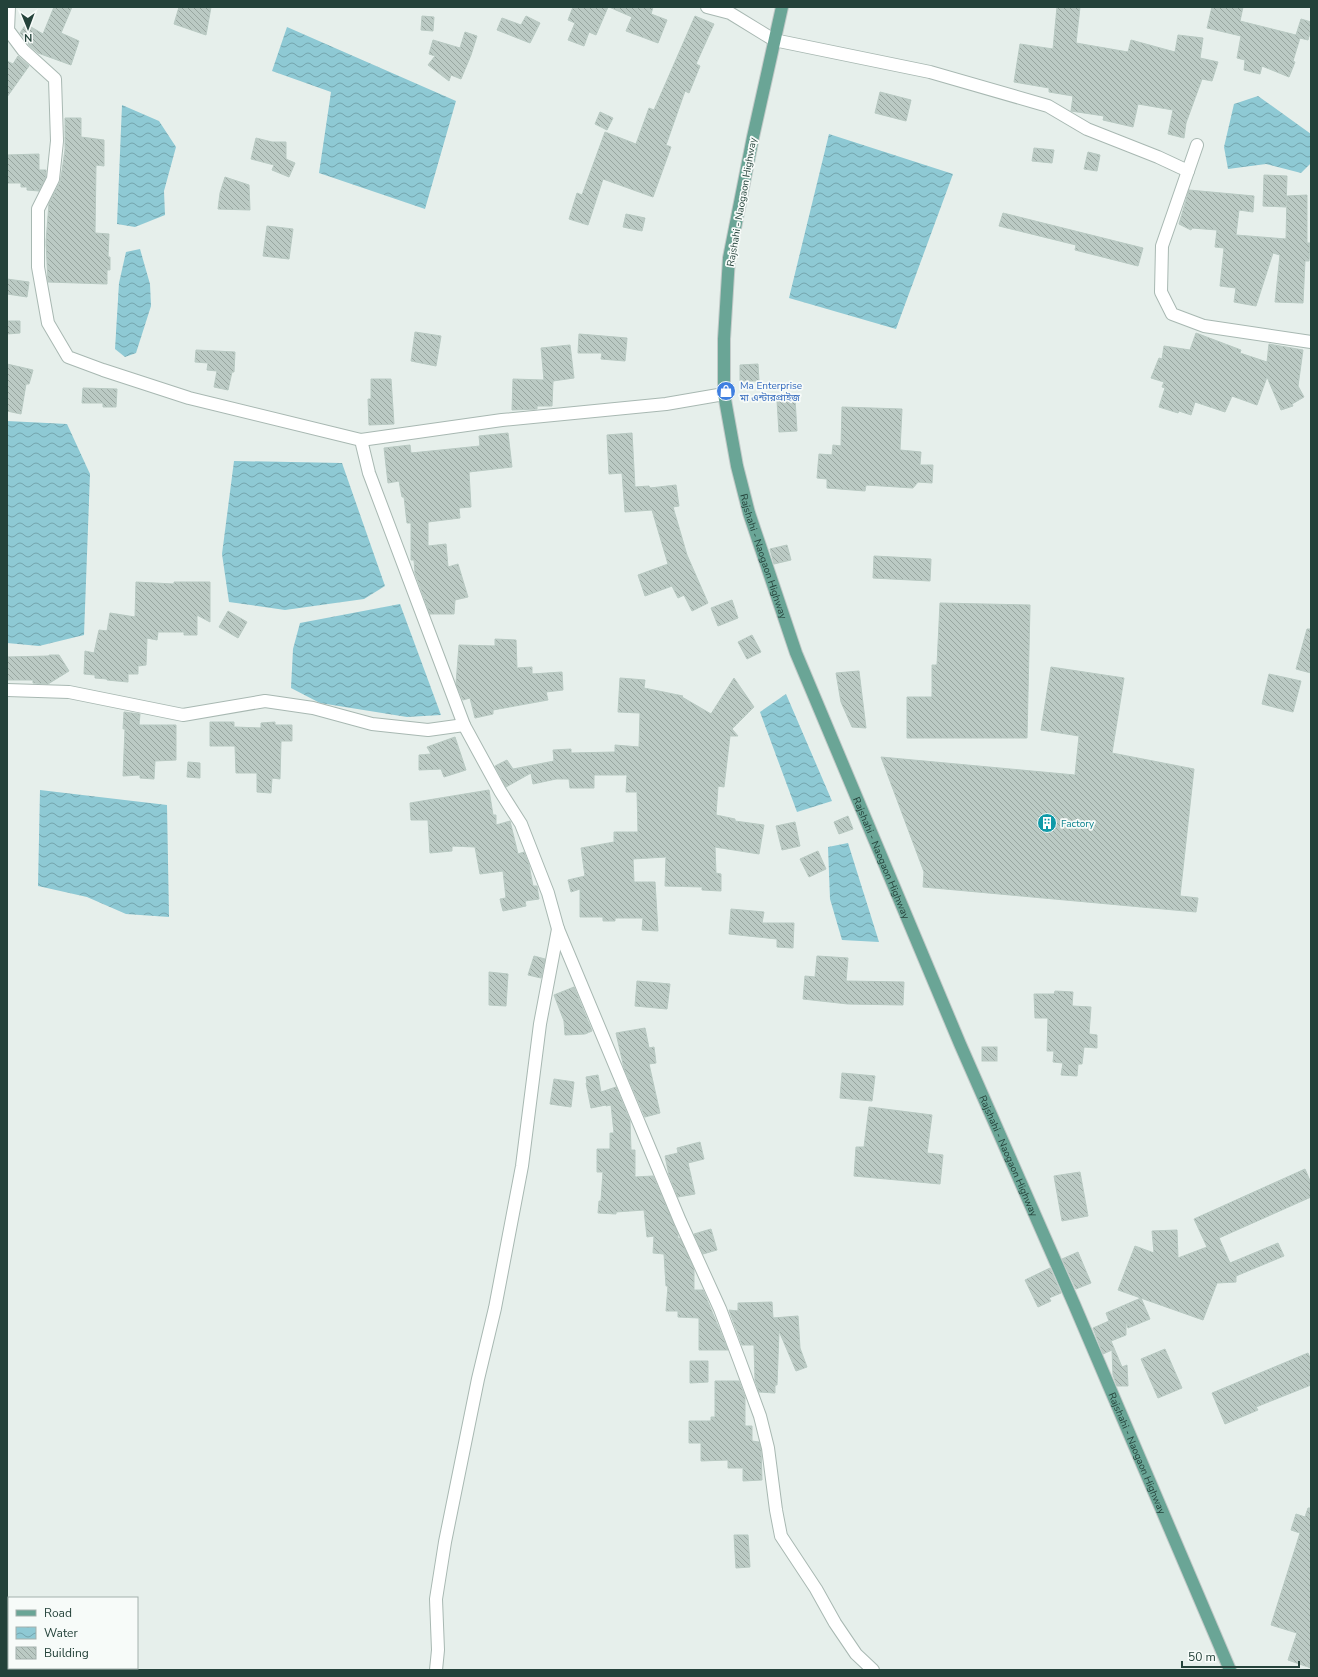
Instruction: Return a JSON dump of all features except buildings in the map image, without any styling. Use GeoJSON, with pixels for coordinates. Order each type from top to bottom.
{"type":"FeatureCollection","features":[{"type":"Feature","properties":{"kind":"main road","name":"Rajshahi - Naogaon Highway"},"geometry":{"type":"LineString","coordinates":[[782,7],[729,258],[724,339],[724,394],[749,513],[796,653],[960,1044],[1074,1304],[1230,1670]]}},
{"type":"Feature","properties":{"kind":"street"},"geometry":{"type":"LineString","coordinates":[[9,7],[8,30],[23,50],[55,79],[57,141],[53,179],[38,209],[38,267],[48,323],[68,357],[189,398],[361,440],[502,420],[666,404],[724,394]]}},
{"type":"Feature","properties":{"kind":"street"},"geometry":{"type":"LineString","coordinates":[[707,7],[730,13],[774,40],[930,72],[1048,106],[1087,129],[1158,157],[1188,171]]}},
{"type":"Feature","properties":{"kind":"street"},"geometry":{"type":"LineString","coordinates":[[1197,145],[1162,246],[1161,292],[1172,314],[1204,326],[1311,342]]}},
{"type":"Feature","properties":{"kind":"street"},"geometry":{"type":"LineString","coordinates":[[361,440],[369,473],[464,725],[500,791],[521,824],[548,893],[558,929],[680,1221],[720,1309],[760,1416],[768,1448],[781,1536],[856,1654],[872,1670]]}},
{"type":"Feature","properties":{"kind":"street"},"geometry":{"type":"LineString","coordinates":[[7,690],[69,692],[183,715],[265,701],[313,708],[372,724],[428,730],[464,725]]}},
{"type":"Feature","properties":{"kind":"street"},"geometry":{"type":"LineString","coordinates":[[436,1670],[438,1650],[436,1600],[445,1542],[476,1386],[495,1308],[522,1166],[540,1024],[558,929]]}},
{"type":"Feature","properties":{"kind":"water"},"geometry":{"type":"Polygon","coordinates":[[[287,27],[456,101],[425,209],[319,173],[331,92],[272,71],[287,27]]]}},
{"type":"Feature","properties":{"kind":"water"},"geometry":{"type":"Polygon","coordinates":[[[1258,96],[1311,134],[1311,163],[1301,173],[1266,164],[1228,169],[1224,147],[1234,104],[1258,96]]]}},
{"type":"Feature","properties":{"kind":"water"},"geometry":{"type":"Polygon","coordinates":[[[122,105],[159,121],[176,147],[164,191],[165,215],[135,227],[117,224],[122,105]]]}},
{"type":"Feature","properties":{"kind":"water"},"geometry":{"type":"Polygon","coordinates":[[[829,134],[953,174],[896,329],[789,298],[829,134]]]}},
{"type":"Feature","properties":{"kind":"water"},"geometry":{"type":"Polygon","coordinates":[[[140,249],[150,284],[151,306],[136,353],[125,357],[115,349],[119,283],[126,252],[140,249]]]}},
{"type":"Feature","properties":{"kind":"water"},"geometry":{"type":"Polygon","coordinates":[[[7,421],[67,424],[90,474],[84,635],[39,646],[7,643],[7,421]]]}},
{"type":"Feature","properties":{"kind":"water"},"geometry":{"type":"Polygon","coordinates":[[[234,461],[342,463],[385,586],[364,599],[285,610],[229,602],[222,554],[234,461]]]}},
{"type":"Feature","properties":{"kind":"water"},"geometry":{"type":"Polygon","coordinates":[[[400,604],[441,715],[407,717],[320,703],[291,688],[293,649],[300,623],[400,604]]]}},
{"type":"Feature","properties":{"kind":"water"},"geometry":{"type":"Polygon","coordinates":[[[786,694],[832,801],[797,812],[760,712],[786,694]]]}},
{"type":"Feature","properties":{"kind":"water"},"geometry":{"type":"Polygon","coordinates":[[[40,790],[167,805],[169,917],[126,914],[87,897],[38,886],[40,790]]]}},
{"type":"Feature","properties":{"kind":"water"},"geometry":{"type":"Polygon","coordinates":[[[848,843],[879,942],[842,940],[830,899],[828,847],[848,843]]]}},
{"type":"Feature","properties":{"kind":"place","name":"Ma Enterprise মা এন্টারপ্রাইজ"},"geometry":{"type":"Point","coordinates":[726,391]}},
{"type":"Feature","properties":{"kind":"place","name":"Factory"},"geometry":{"type":"Point","coordinates":[1047,823]}}]}
